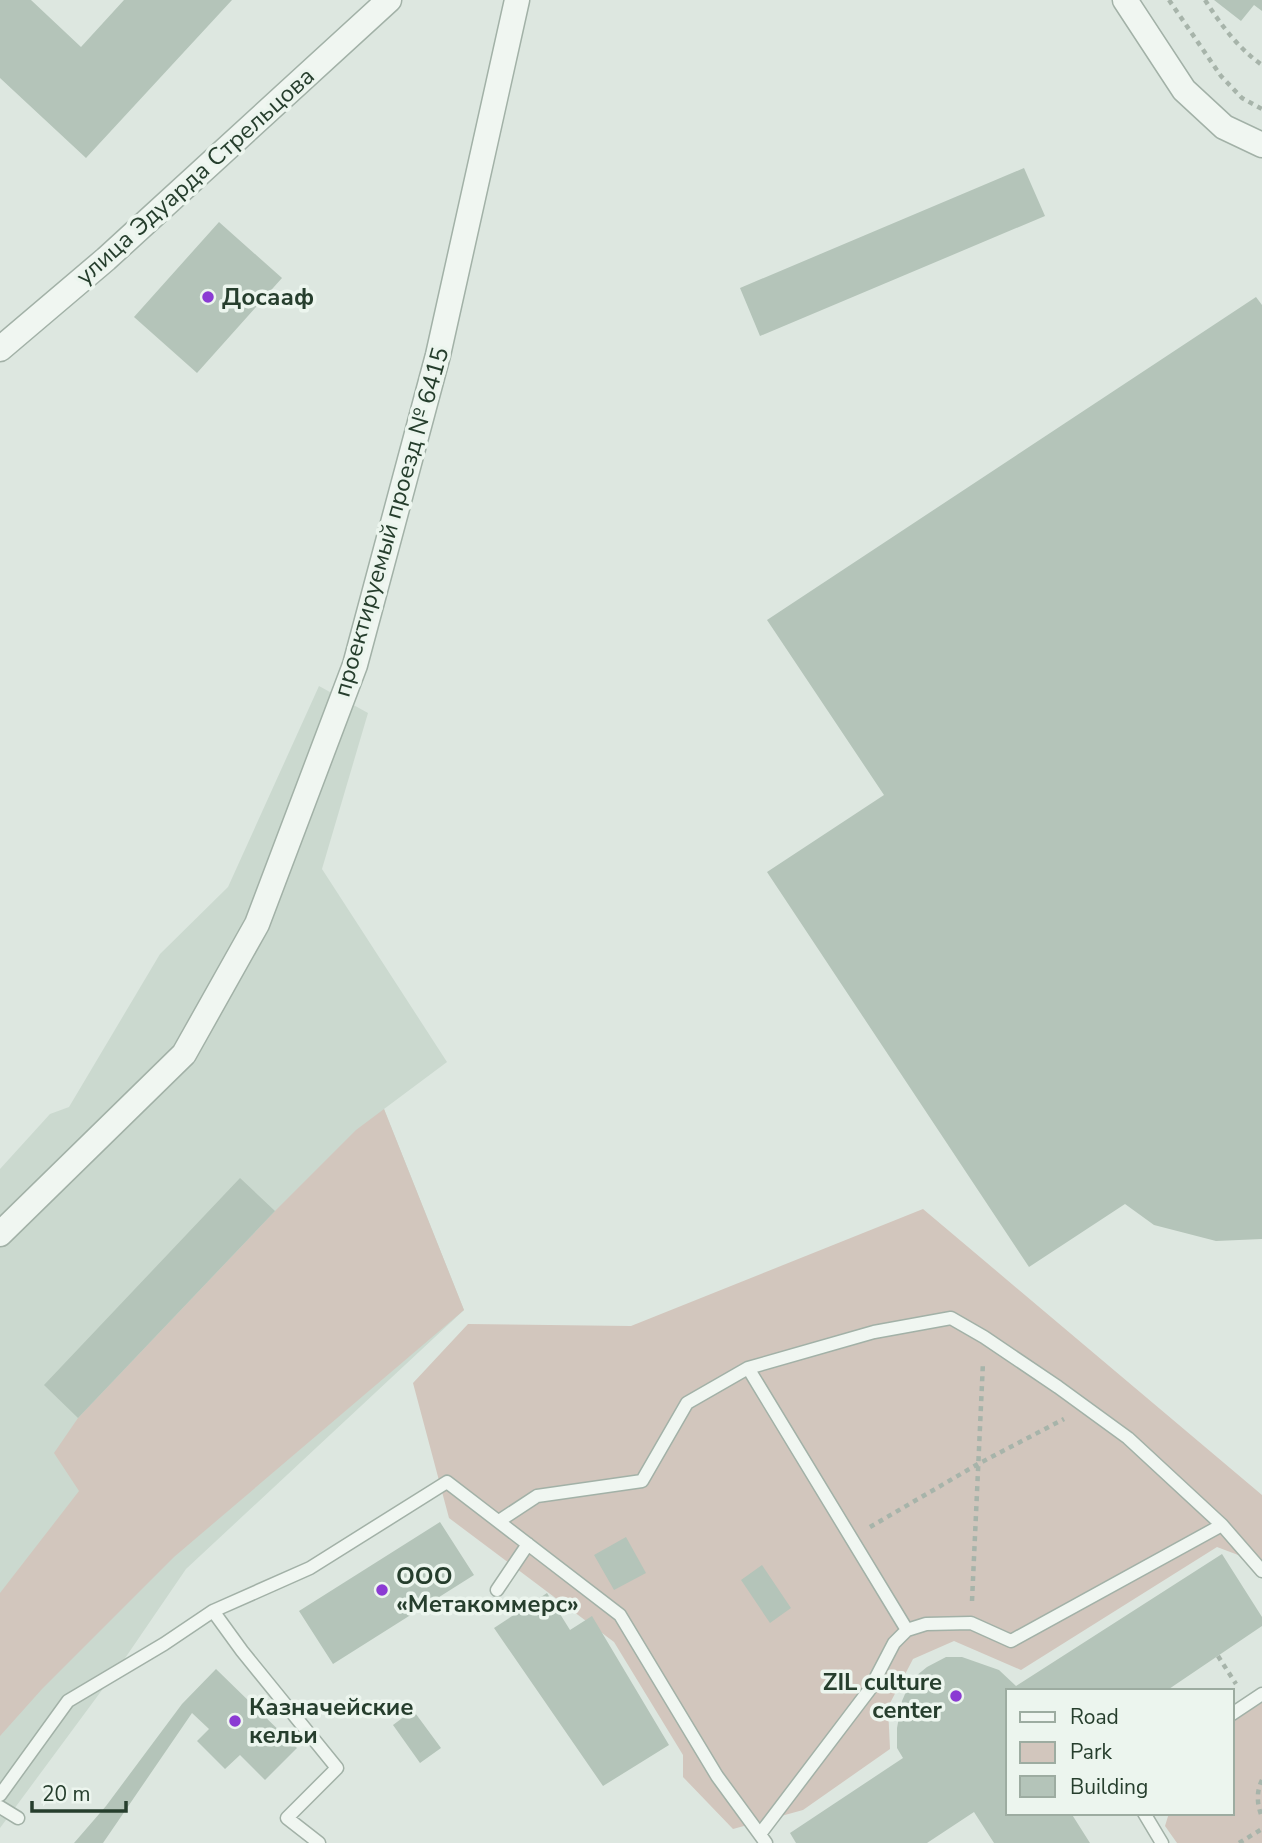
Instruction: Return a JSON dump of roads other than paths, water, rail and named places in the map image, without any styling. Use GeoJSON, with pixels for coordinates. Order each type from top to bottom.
{"type":"FeatureCollection","features":[{"type":"Feature","properties":{"kind":"street","name":"улица Эдуарда Стрельцова"},"geometry":{"type":"LineString","coordinates":[[0,349],[106,259],[389,0]]}},
{"type":"Feature","properties":{"kind":"street","name":"проектируемый проезд № 6415"},"geometry":{"type":"LineString","coordinates":[[0,1234],[184,1054],[257,923],[355,665],[439,355],[517,0]]}},
{"type":"Feature","properties":{"kind":"street"},"geometry":{"type":"LineString","coordinates":[[1125,0],[1184,90],[1224,127],[1262,145]]}},
{"type":"Feature","properties":{"kind":"lane"},"geometry":{"type":"LineString","coordinates":[[499,1521],[537,1496],[642,1481],[687,1403],[748,1368],[874,1332],[951,1318],[984,1337],[1128,1438],[1222,1525],[1262,1571]]}},
{"type":"Feature","properties":{"kind":"lane"},"geometry":{"type":"LineString","coordinates":[[748,1368],[907,1630]]}},
{"type":"Feature","properties":{"kind":"lane"},"geometry":{"type":"LineString","coordinates":[[0,1795],[68,1701],[164,1644],[213,1611],[310,1568],[447,1482],[620,1615],[717,1776],[763,1839],[870,1689],[894,1643],[907,1630],[926,1624],[971,1623],[1010,1641],[1222,1525]]}},
{"type":"Feature","properties":{"kind":"lane"},"geometry":{"type":"LineString","coordinates":[[497,1590],[528,1544]]}},
{"type":"Feature","properties":{"kind":"lane"},"geometry":{"type":"LineString","coordinates":[[213,1611],[337,1768],[287,1818],[319,1843]]}},
{"type":"Feature","properties":{"kind":"lane"},"geometry":{"type":"LineString","coordinates":[[1234,1713],[1262,1694]]}},
{"type":"Feature","properties":{"kind":"lane"},"geometry":{"type":"LineString","coordinates":[[0,1807],[18,1818]]}},
{"type":"Feature","properties":{"kind":"lane"},"geometry":{"type":"LineString","coordinates":[[1145,1815],[1162,1843]]}},
{"type":"Feature","properties":{"kind":"place","name":"Досааф"},"geometry":{"type":"Point","coordinates":[208,297]}},
{"type":"Feature","properties":{"kind":"place","name":"ООО «Метакоммерс»"},"geometry":{"type":"Point","coordinates":[382,1590]}},
{"type":"Feature","properties":{"kind":"place","name":"ZIL culture center"},"geometry":{"type":"Point","coordinates":[956,1696]}},
{"type":"Feature","properties":{"kind":"place","name":"Казначейские кельи"},"geometry":{"type":"Point","coordinates":[235,1721]}}]}
